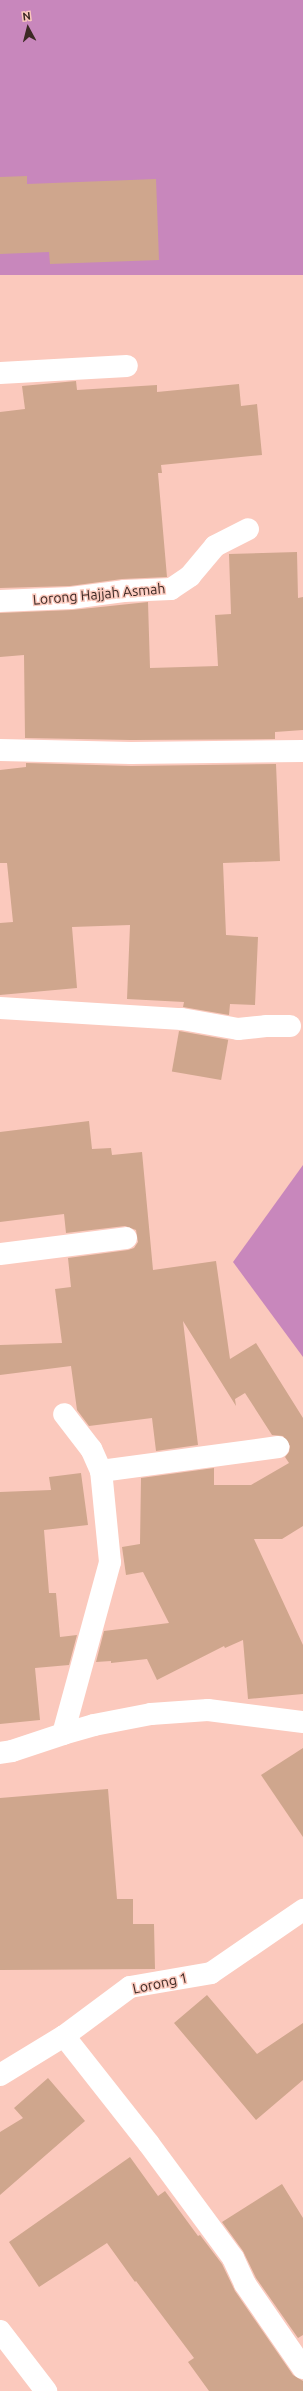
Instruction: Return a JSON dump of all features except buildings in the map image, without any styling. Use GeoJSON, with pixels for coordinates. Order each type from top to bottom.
{"type":"FeatureCollection","features":[{"type":"Feature","properties":{"kind":"street"},"geometry":{"type":"LineString","coordinates":[[0,373],[127,366]]}},
{"type":"Feature","properties":{"kind":"street","name":"Lorong Hajjah Asmah"},"geometry":{"type":"LineString","coordinates":[[0,601],[71,598],[124,591],[171,589],[190,576],[215,546],[248,529]]}},
{"type":"Feature","properties":{"kind":"street"},"geometry":{"type":"LineString","coordinates":[[0,750],[131,753],[303,751]]}},
{"type":"Feature","properties":{"kind":"street"},"geometry":{"type":"LineString","coordinates":[[0,1008],[182,1019],[238,1029],[266,1026],[290,1026]]}},
{"type":"Feature","properties":{"kind":"street"},"geometry":{"type":"LineString","coordinates":[[0,1254],[126,1238]]}},
{"type":"Feature","properties":{"kind":"street"},"geometry":{"type":"LineString","coordinates":[[63,1734],[110,1562],[101,1471],[92,1449],[64,1414]]}},
{"type":"Feature","properties":{"kind":"street"},"geometry":{"type":"LineString","coordinates":[[101,1471],[278,1447]]}},
{"type":"Feature","properties":{"kind":"street"},"geometry":{"type":"LineString","coordinates":[[0,1753],[12,1751],[94,1725],[151,1714],[208,1710],[303,1722]]}},
{"type":"Feature","properties":{"kind":"street","name":"Lorong 1"},"geometry":{"type":"LineString","coordinates":[[0,2075],[64,2036],[130,1987],[211,1973],[303,1910]]}},
{"type":"Feature","properties":{"kind":"street"},"geometry":{"type":"LineString","coordinates":[[64,2036],[148,2144],[233,2258],[245,2284],[303,2368]]}},
{"type":"Feature","properties":{"kind":"street"},"geometry":{"type":"LineString","coordinates":[[0,2331],[46,2391]]}},
{"type":"Feature","properties":{"kind":"street"},"geometry":{"type":"LineString","coordinates":[[282,2338],[303,2347]]}},
{"type":"Feature","properties":{"kind":"shaded area"},"geometry":{"type":"Polygon","coordinates":[[[0,0],[303,0],[303,275],[0,275],[0,0]]]}},
{"type":"Feature","properties":{"kind":"shaded area"},"geometry":{"type":"Polygon","coordinates":[[[303,1165],[303,1357],[233,1262],[303,1165]]]}}]}
